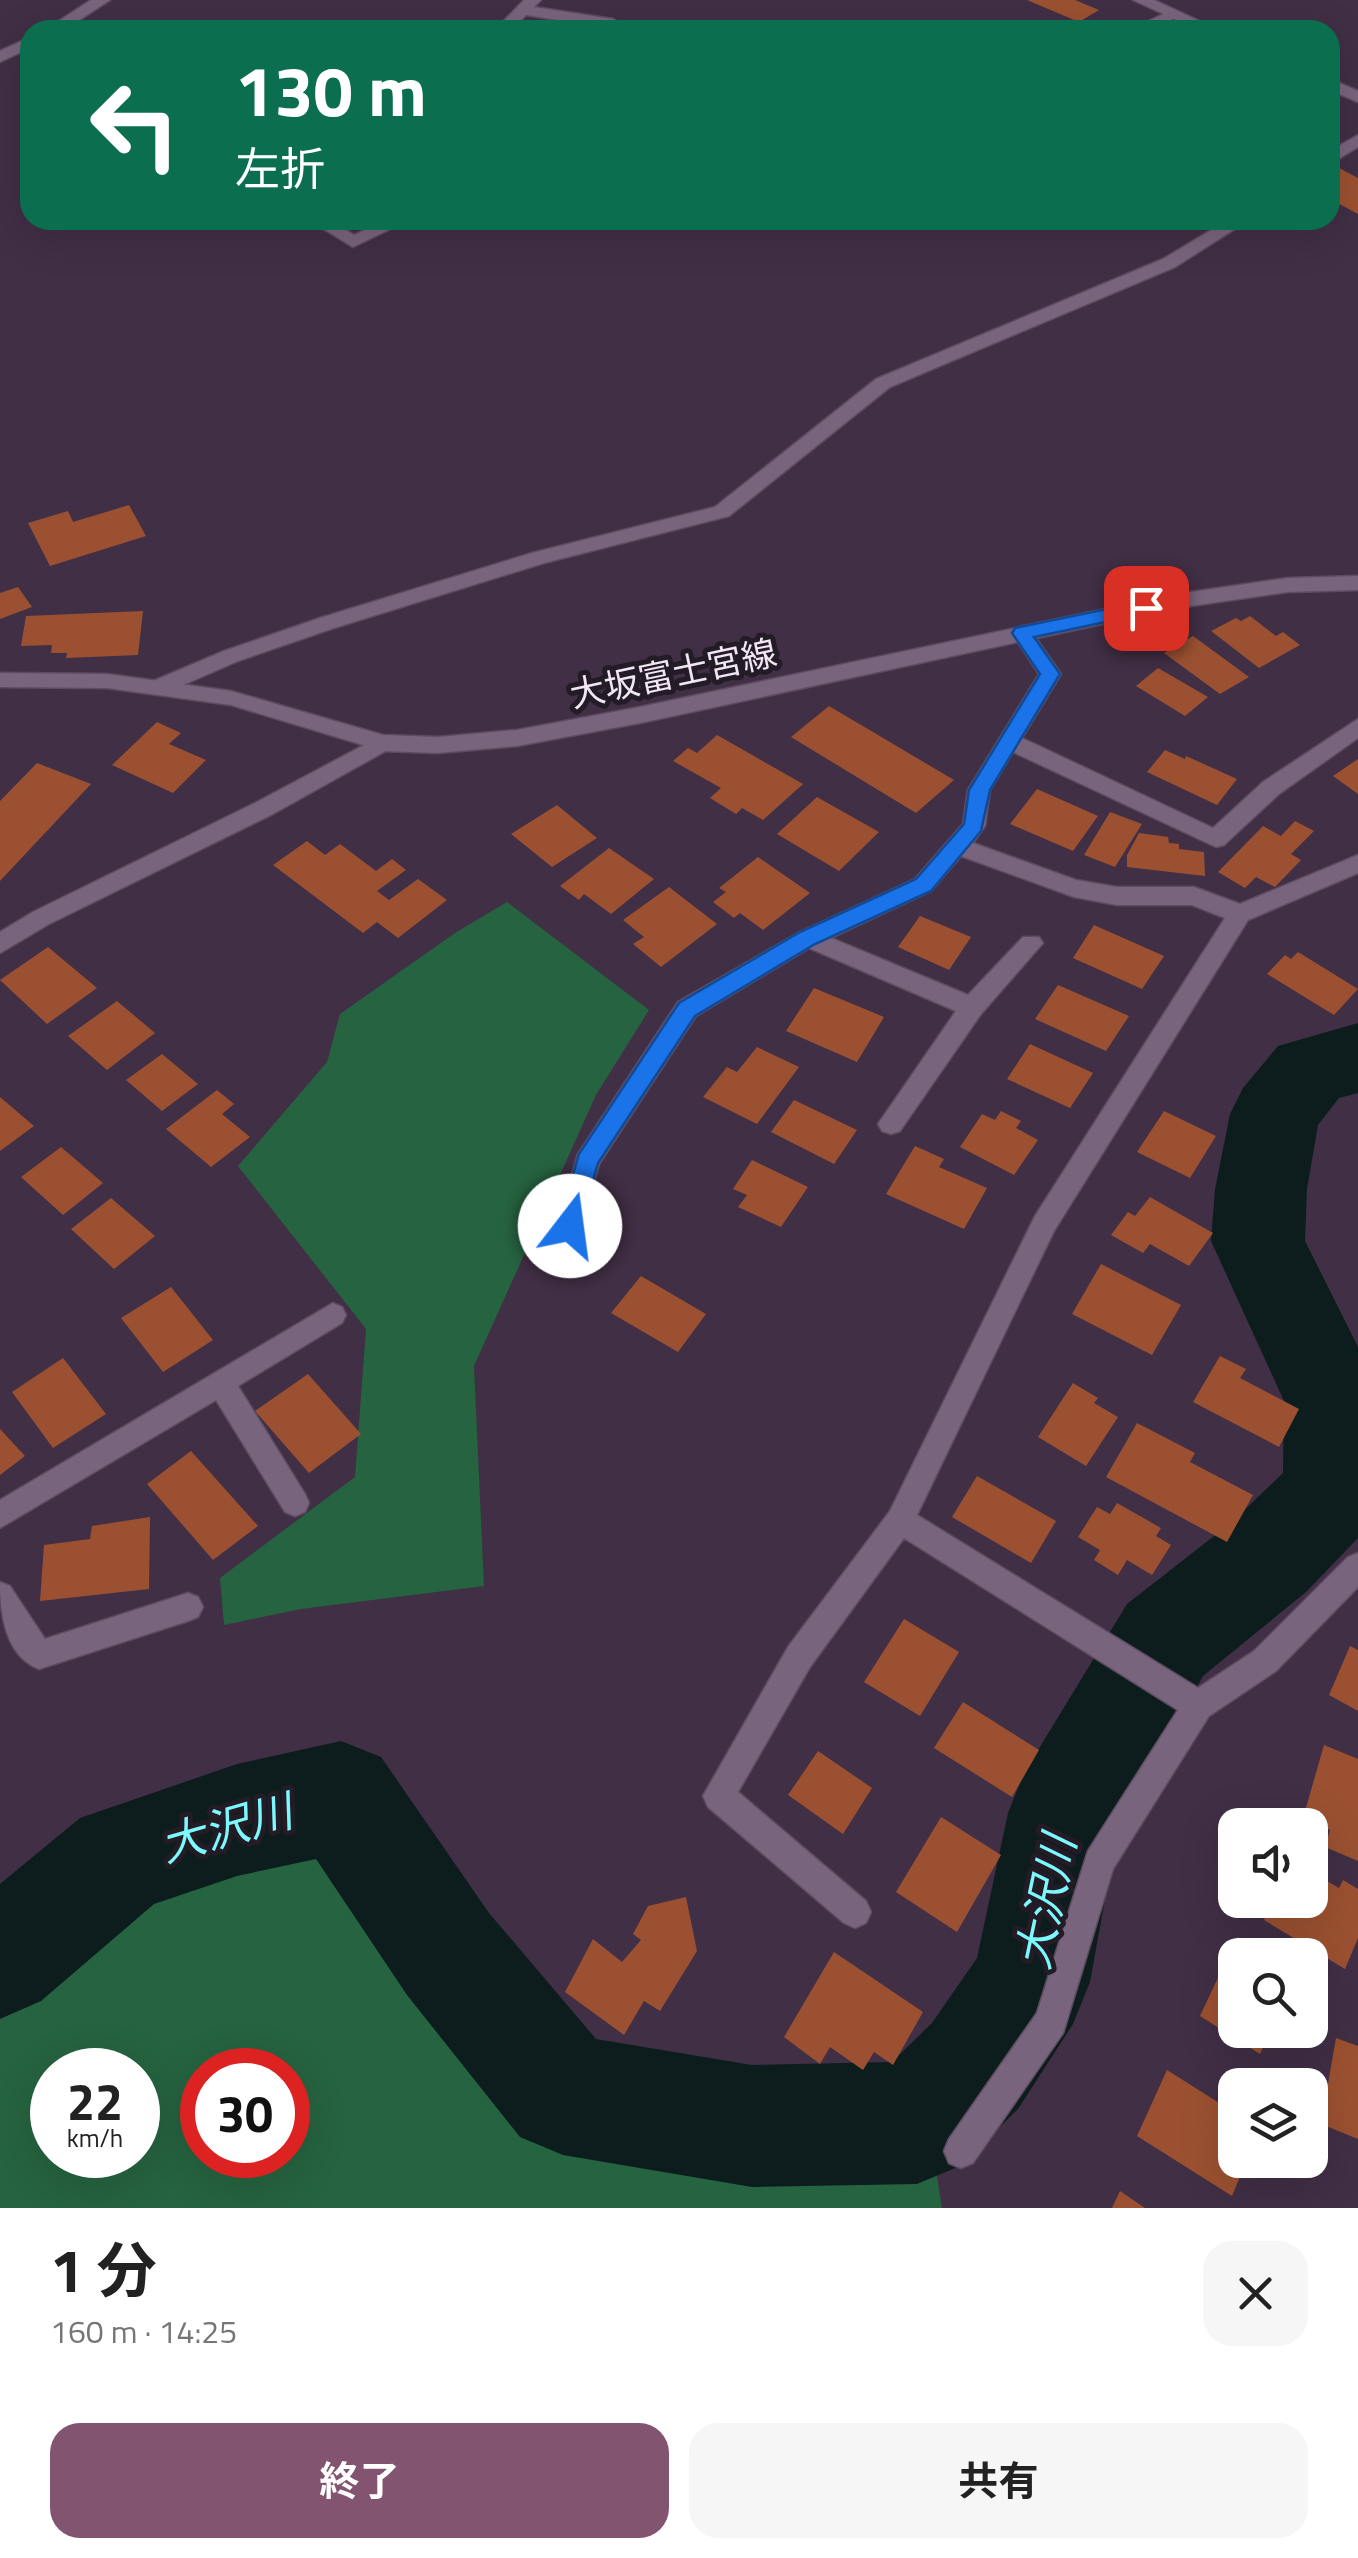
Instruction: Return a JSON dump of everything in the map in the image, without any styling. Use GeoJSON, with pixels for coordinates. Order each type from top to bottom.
{"type":"FeatureCollection","features":[{"type":"Feature","properties":{"kind":"street"},"geometry":{"type":"LineString","coordinates":[[69,20],[102,0]]}},
{"type":"Feature","properties":{"kind":"street"},"geometry":{"type":"LineString","coordinates":[[1141,0],[1188,20]]}},
{"type":"Feature","properties":{"kind":"street"},"geometry":{"type":"LineString","coordinates":[[527,5],[595,20]]}},
{"type":"Feature","properties":{"kind":"street"},"geometry":{"type":"LineString","coordinates":[[1161,20],[1175,14]]}},
{"type":"Feature","properties":{"kind":"street"},"geometry":{"type":"LineString","coordinates":[[334,230],[353,242],[379,230]]}},
{"type":"Feature","properties":{"kind":"street"},"geometry":{"type":"LineString","coordinates":[[159,687],[230,656],[327,623],[540,558],[722,512],[883,384],[1169,262],[1223,230]]}},
{"type":"Feature","properties":{"kind":"street","name":"大坂富士宮線"},"geometry":{"type":"LineString","coordinates":[[0,680],[107,681],[159,687],[232,698],[383,743],[438,745],[516,738],[1022,633],[1270,587],[1358,582]]}},
{"type":"Feature","properties":{"kind":"street"},"geometry":{"type":"LineString","coordinates":[[570,1226],[587,1161],[687,1010],[808,938],[923,885],[974,826],[980,790],[1050,674],[1022,633]]}},
{"type":"Feature","properties":{"kind":"street"},"geometry":{"type":"LineString","coordinates":[[1010,741],[1216,839],[1270,788],[1358,727]]}},
{"type":"Feature","properties":{"kind":"street"},"geometry":{"type":"LineString","coordinates":[[0,944],[42,918],[264,809],[383,743]]}},
{"type":"Feature","properties":{"kind":"street"},"geometry":{"type":"LineString","coordinates":[[958,846],[1074,888],[1116,896],[1194,896],[1240,914]]}},
{"type":"Feature","properties":{"kind":"street"},"geometry":{"type":"LineString","coordinates":[[854,1912],[719,1796],[800,1657],[900,1520],[1044,1224],[1240,914],[1358,864]]}},
{"type":"Feature","properties":{"kind":"street"},"geometry":{"type":"LineString","coordinates":[[808,938],[972,1007]]}},
{"type":"Feature","properties":{"kind":"street"},"geometry":{"type":"LineString","coordinates":[[892,1124],[972,1007],[1031,944]]}},
{"type":"Feature","properties":{"kind":"street"},"geometry":{"type":"LineString","coordinates":[[0,1515],[334,1315]]}},
{"type":"Feature","properties":{"kind":"street"},"geometry":{"type":"LineString","coordinates":[[221,1383],[295,1503]]}},
{"type":"Feature","properties":{"kind":"street"},"geometry":{"type":"LineString","coordinates":[[900,1520],[1189,1699]]}},
{"type":"Feature","properties":{"kind":"street"},"geometry":{"type":"LineString","coordinates":[[961,2151],[1051,2021],[1099,1862],[1189,1699],[1265,1662],[1358,1567]]}},
{"type":"Feature","properties":{"kind":"street"},"geometry":{"type":"LineString","coordinates":[[0,1596],[39,1655],[188,1607]]}},
{"type":"Feature","properties":{"kind":"green space"},"geometry":{"type":"Polygon","coordinates":[[[507,902],[649,1010],[596,1095],[474,1366],[484,1586],[301,1609],[224,1625],[220,1578],[355,1477],[366,1329],[238,1166],[327,1062],[340,1014],[455,933],[507,902]]]}},
{"type":"Feature","properties":{"kind":"green space"},"geometry":{"type":"Polygon","coordinates":[[[331,1816],[478,2026],[563,2127],[704,2168],[935,2164],[942,2208],[0,2208],[0,1978],[201,1840],[331,1816]]]}},
{"type":"Feature","properties":{"kind":"building"},"geometry":{"type":"Polygon","coordinates":[[[1027,0],[1075,0],[1099,10],[1082,20],[1027,0]]]}},
{"type":"Feature","properties":{"kind":"building"},"geometry":{"type":"Polygon","coordinates":[[[1340,169],[1358,178],[1358,214],[1340,204],[1340,169]]]}},
{"type":"Feature","properties":{"kind":"building"},"geometry":{"type":"Polygon","coordinates":[[[129,505],[146,536],[50,566],[28,523],[68,511],[73,522],[129,505]]]}},
{"type":"Feature","properties":{"kind":"building"},"geometry":{"type":"Polygon","coordinates":[[[18,587],[32,607],[0,619],[0,593],[18,587]]]}},
{"type":"Feature","properties":{"kind":"building"},"geometry":{"type":"Polygon","coordinates":[[[143,611],[138,655],[66,658],[67,653],[51,653],[52,645],[21,646],[26,616],[143,611]]]}},
{"type":"Feature","properties":{"kind":"building"},"geometry":{"type":"Polygon","coordinates":[[[1250,616],[1276,636],[1283,632],[1300,645],[1259,668],[1211,631],[1236,618],[1241,621],[1250,616]]]}},
{"type":"Feature","properties":{"kind":"building"},"geometry":{"type":"Polygon","coordinates":[[[1193,636],[1249,677],[1220,694],[1164,653],[1193,636]]]}},
{"type":"Feature","properties":{"kind":"building"},"geometry":{"type":"Polygon","coordinates":[[[1158,668],[1208,697],[1185,716],[1136,686],[1158,668]]]}},
{"type":"Feature","properties":{"kind":"building"},"geometry":{"type":"Polygon","coordinates":[[[829,706],[954,780],[916,813],[791,737],[829,706]]]}},
{"type":"Feature","properties":{"kind":"building"},"geometry":{"type":"Polygon","coordinates":[[[157,722],[181,733],[169,744],[206,760],[173,793],[112,765],[157,722]]]}},
{"type":"Feature","properties":{"kind":"building"},"geometry":{"type":"Polygon","coordinates":[[[717,735],[803,784],[763,820],[742,808],[736,814],[710,798],[721,788],[673,761],[688,748],[697,753],[717,735]]]}},
{"type":"Feature","properties":{"kind":"building"},"geometry":{"type":"Polygon","coordinates":[[[1165,750],[1237,779],[1217,805],[1147,772],[1165,750]]]}},
{"type":"Feature","properties":{"kind":"building"},"geometry":{"type":"Polygon","coordinates":[[[1358,759],[1358,794],[1333,776],[1358,759]]]}},
{"type":"Feature","properties":{"kind":"building"},"geometry":{"type":"Polygon","coordinates":[[[37,763],[91,784],[0,881],[0,801],[37,763]]]}},
{"type":"Feature","properties":{"kind":"building"},"geometry":{"type":"Polygon","coordinates":[[[1037,789],[1098,816],[1073,851],[1010,824],[1037,789]]]}},
{"type":"Feature","properties":{"kind":"building"},"geometry":{"type":"Polygon","coordinates":[[[817,797],[879,832],[839,871],[777,834],[817,797]]]}},
{"type":"Feature","properties":{"kind":"building"},"geometry":{"type":"Polygon","coordinates":[[[557,805],[597,838],[552,867],[511,834],[557,805]]]}},
{"type":"Feature","properties":{"kind":"building"},"geometry":{"type":"Polygon","coordinates":[[[1110,812],[1142,824],[1115,867],[1084,855],[1110,812]]]}},
{"type":"Feature","properties":{"kind":"building"},"geometry":{"type":"Polygon","coordinates":[[[1295,821],[1314,831],[1291,854],[1301,860],[1275,887],[1256,877],[1245,888],[1218,872],[1263,826],[1281,836],[1295,821]]]}},
{"type":"Feature","properties":{"kind":"building"},"geometry":{"type":"Polygon","coordinates":[[[1139,833],[1168,837],[1169,843],[1179,844],[1179,849],[1204,852],[1205,876],[1127,867],[1127,855],[1139,833]]]}},
{"type":"Feature","properties":{"kind":"building"},"geometry":{"type":"Polygon","coordinates":[[[307,841],[325,855],[340,844],[376,871],[392,859],[406,870],[377,891],[389,900],[418,879],[447,900],[398,938],[377,922],[363,933],[273,865],[307,841]]]}},
{"type":"Feature","properties":{"kind":"building"},"geometry":{"type":"Polygon","coordinates":[[[609,848],[654,879],[611,914],[584,894],[579,900],[560,886],[609,848]]]}},
{"type":"Feature","properties":{"kind":"building"},"geometry":{"type":"Polygon","coordinates":[[[758,857],[810,893],[763,930],[740,913],[734,918],[713,902],[726,892],[719,888],[758,857]]]}},
{"type":"Feature","properties":{"kind":"building"},"geometry":{"type":"Polygon","coordinates":[[[669,887],[717,924],[661,967],[633,944],[644,937],[623,920],[669,887]]]}},
{"type":"Feature","properties":{"kind":"building"},"geometry":{"type":"Polygon","coordinates":[[[920,916],[971,937],[949,970],[898,947],[920,916]]]}},
{"type":"Feature","properties":{"kind":"building"},"geometry":{"type":"Polygon","coordinates":[[[1094,925],[1164,956],[1142,989],[1073,958],[1094,925]]]}},
{"type":"Feature","properties":{"kind":"building"},"geometry":{"type":"Polygon","coordinates":[[[48,947],[97,988],[47,1024],[0,980],[48,947]]]}},
{"type":"Feature","properties":{"kind":"building"},"geometry":{"type":"Polygon","coordinates":[[[1298,952],[1358,989],[1334,1015],[1267,974],[1285,955],[1291,959],[1298,952]]]}},
{"type":"Feature","properties":{"kind":"building"},"geometry":{"type":"Polygon","coordinates":[[[1058,985],[1129,1016],[1106,1051],[1035,1019],[1058,985]]]}},
{"type":"Feature","properties":{"kind":"building"},"geometry":{"type":"Polygon","coordinates":[[[814,988],[884,1017],[857,1062],[786,1031],[814,988]]]}},
{"type":"Feature","properties":{"kind":"building"},"geometry":{"type":"Polygon","coordinates":[[[117,1001],[155,1033],[107,1070],[68,1036],[117,1001]]]}},
{"type":"Feature","properties":{"kind":"building"},"geometry":{"type":"Polygon","coordinates":[[[1030,1044],[1093,1073],[1070,1108],[1007,1079],[1030,1044]]]}},
{"type":"Feature","properties":{"kind":"building"},"geometry":{"type":"Polygon","coordinates":[[[757,1047],[799,1067],[757,1124],[703,1097],[727,1067],[737,1072],[757,1047]]]}},
{"type":"Feature","properties":{"kind":"building"},"geometry":{"type":"Polygon","coordinates":[[[162,1054],[198,1084],[162,1111],[126,1080],[162,1054]]]}},
{"type":"Feature","properties":{"kind":"building"},"geometry":{"type":"Polygon","coordinates":[[[217,1090],[234,1104],[222,1114],[250,1137],[211,1167],[166,1129],[217,1090]]]}},
{"type":"Feature","properties":{"kind":"building"},"geometry":{"type":"Polygon","coordinates":[[[0,1097],[34,1126],[0,1151],[0,1097]]]}},
{"type":"Feature","properties":{"kind":"building"},"geometry":{"type":"Polygon","coordinates":[[[794,1100],[857,1130],[834,1164],[771,1132],[794,1100]]]}},
{"type":"Feature","properties":{"kind":"building"},"geometry":{"type":"Polygon","coordinates":[[[1001,1111],[1021,1121],[1016,1128],[1038,1140],[1014,1175],[960,1147],[982,1114],[995,1120],[1001,1111]]]}},
{"type":"Feature","properties":{"kind":"building"},"geometry":{"type":"Polygon","coordinates":[[[1164,1111],[1216,1136],[1190,1178],[1137,1152],[1164,1111]]]}},
{"type":"Feature","properties":{"kind":"building"},"geometry":{"type":"Polygon","coordinates":[[[915,1146],[944,1159],[939,1167],[987,1188],[964,1229],[886,1194],[915,1146]]]}},
{"type":"Feature","properties":{"kind":"building"},"geometry":{"type":"Polygon","coordinates":[[[61,1147],[103,1183],[63,1215],[21,1177],[61,1147]]]}},
{"type":"Feature","properties":{"kind":"building"},"geometry":{"type":"Polygon","coordinates":[[[752,1160],[808,1187],[781,1227],[738,1207],[747,1195],[733,1189],[752,1160]]]}},
{"type":"Feature","properties":{"kind":"building"},"geometry":{"type":"Polygon","coordinates":[[[1150,1197],[1213,1233],[1189,1266],[1150,1244],[1143,1253],[1111,1235],[1128,1212],[1135,1216],[1150,1197]]]}},
{"type":"Feature","properties":{"kind":"building"},"geometry":{"type":"Polygon","coordinates":[[[111,1198],[155,1236],[114,1269],[71,1229],[111,1198]]]}},
{"type":"Feature","properties":{"kind":"building"},"geometry":{"type":"Polygon","coordinates":[[[1101,1264],[1181,1305],[1152,1355],[1072,1314],[1101,1264]]]}},
{"type":"Feature","properties":{"kind":"building"},"geometry":{"type":"Polygon","coordinates":[[[641,1276],[706,1314],[678,1352],[611,1313],[641,1276]]]}},
{"type":"Feature","properties":{"kind":"building"},"geometry":{"type":"Polygon","coordinates":[[[171,1287],[213,1340],[163,1372],[121,1318],[171,1287]]]}},
{"type":"Feature","properties":{"kind":"building"},"geometry":{"type":"Polygon","coordinates":[[[1220,1356],[1246,1369],[1240,1378],[1299,1409],[1279,1447],[1193,1402],[1220,1356]]]}},
{"type":"Feature","properties":{"kind":"building"},"geometry":{"type":"Polygon","coordinates":[[[63,1358],[106,1414],[53,1448],[12,1392],[63,1358]]]}},
{"type":"Feature","properties":{"kind":"building"},"geometry":{"type":"Polygon","coordinates":[[[308,1374],[361,1434],[309,1473],[255,1411],[308,1374]]]}},
{"type":"Feature","properties":{"kind":"building"},"geometry":{"type":"Polygon","coordinates":[[[1073,1383],[1098,1398],[1094,1403],[1118,1417],[1086,1466],[1038,1437],[1073,1383]]]}},
{"type":"Feature","properties":{"kind":"building"},"geometry":{"type":"Polygon","coordinates":[[[1137,1423],[1195,1453],[1190,1462],[1253,1495],[1227,1542],[1106,1477],[1137,1423]]]}},
{"type":"Feature","properties":{"kind":"building"},"geometry":{"type":"Polygon","coordinates":[[[0,1429],[25,1456],[0,1475],[0,1429]]]}},
{"type":"Feature","properties":{"kind":"building"},"geometry":{"type":"Polygon","coordinates":[[[191,1451],[258,1526],[213,1560],[147,1484],[191,1451]]]}},
{"type":"Feature","properties":{"kind":"building"},"geometry":{"type":"Polygon","coordinates":[[[977,1476],[1056,1521],[1031,1563],[952,1517],[977,1476]]]}},
{"type":"Feature","properties":{"kind":"building"},"geometry":{"type":"Polygon","coordinates":[[[1117,1503],[1161,1528],[1156,1536],[1171,1545],[1152,1575],[1127,1560],[1118,1575],[1094,1560],[1100,1550],[1078,1537],[1097,1507],[1110,1514],[1117,1503]]]}},
{"type":"Feature","properties":{"kind":"building"},"geometry":{"type":"Polygon","coordinates":[[[150,1517],[149,1589],[40,1601],[44,1545],[90,1539],[92,1526],[150,1517]]]}},
{"type":"Feature","properties":{"kind":"building"},"geometry":{"type":"Polygon","coordinates":[[[904,1619],[959,1652],[920,1716],[864,1682],[904,1619]]]}},
{"type":"Feature","properties":{"kind":"building"},"geometry":{"type":"Polygon","coordinates":[[[1350,1646],[1358,1650],[1358,1711],[1329,1695],[1350,1646]]]}},
{"type":"Feature","properties":{"kind":"building"},"geometry":{"type":"Polygon","coordinates":[[[963,1702],[1039,1750],[1012,1797],[934,1748],[963,1702]]]}},
{"type":"Feature","properties":{"kind":"building"},"geometry":{"type":"Polygon","coordinates":[[[1324,1745],[1358,1759],[1358,1861],[1328,1848],[1328,1808],[1306,1808],[1324,1745]]]}},
{"type":"Feature","properties":{"kind":"building"},"geometry":{"type":"Polygon","coordinates":[[[818,1751],[872,1788],[843,1834],[788,1795],[818,1751]]]}},
{"type":"Feature","properties":{"kind":"building"},"geometry":{"type":"Polygon","coordinates":[[[941,1817],[1001,1855],[957,1932],[896,1892],[941,1817]]]}},
{"type":"Feature","properties":{"kind":"building"},"geometry":{"type":"Polygon","coordinates":[[[1343,1880],[1358,1889],[1358,1938],[1345,1969],[1328,1959],[1328,1938],[1294,1938],[1264,1920],[1328,1918],[1328,1882],[1339,1888],[1343,1880]]]}},
{"type":"Feature","properties":{"kind":"building"},"geometry":{"type":"Polygon","coordinates":[[[686,1897],[697,1951],[660,2011],[644,2001],[624,2035],[565,1992],[593,1939],[622,1962],[641,1940],[633,1934],[648,1906],[686,1897]]]}},
{"type":"Feature","properties":{"kind":"building"},"geometry":{"type":"Polygon","coordinates":[[[834,1952],[923,2012],[893,2065],[874,2052],[863,2070],[830,2047],[820,2064],[784,2037],[834,1952]]]}},
{"type":"Feature","properties":{"kind":"building"},"geometry":{"type":"Polygon","coordinates":[[[1218,1978],[1218,2027],[1200,2016],[1218,1978]]]}},
{"type":"Feature","properties":{"kind":"building"},"geometry":{"type":"Polygon","coordinates":[[[1336,2038],[1358,2046],[1358,2139],[1328,2127],[1328,2084],[1336,2038]]]}},
{"type":"Feature","properties":{"kind":"building"},"geometry":{"type":"Polygon","coordinates":[[[1167,2070],[1218,2102],[1218,2178],[1240,2178],[1232,2196],[1137,2136],[1167,2070]]]}},
{"type":"Feature","properties":{"kind":"building"},"geometry":{"type":"Polygon","coordinates":[[[1120,2191],[1145,2208],[1112,2208],[1120,2191]]]}},
{"type":"Feature","properties":{"kind":"waterway","name":"大沢川"},"geometry":{"type":"LineString","coordinates":[[0,1960],[120,1858],[237,1820],[341,1797],[448,1954],[563,2094],[752,2126],[917,2123],[975,2066],[1031,1982],[1064,1813],[1165,1640],[1269,1557],[1334,1492],[1334,1401],[1258,1241],[1261,1189],[1275,1114],[1309,1071],[1358,1058]]}},
{"type":"Feature","properties":{"kind":"route"},"geometry":{"type":"LineString","coordinates":[[570,1226],[587,1161],[687,1010],[808,938],[923,885],[974,826],[980,790],[1050,674],[1022,633],[1146,608]]}}]}
